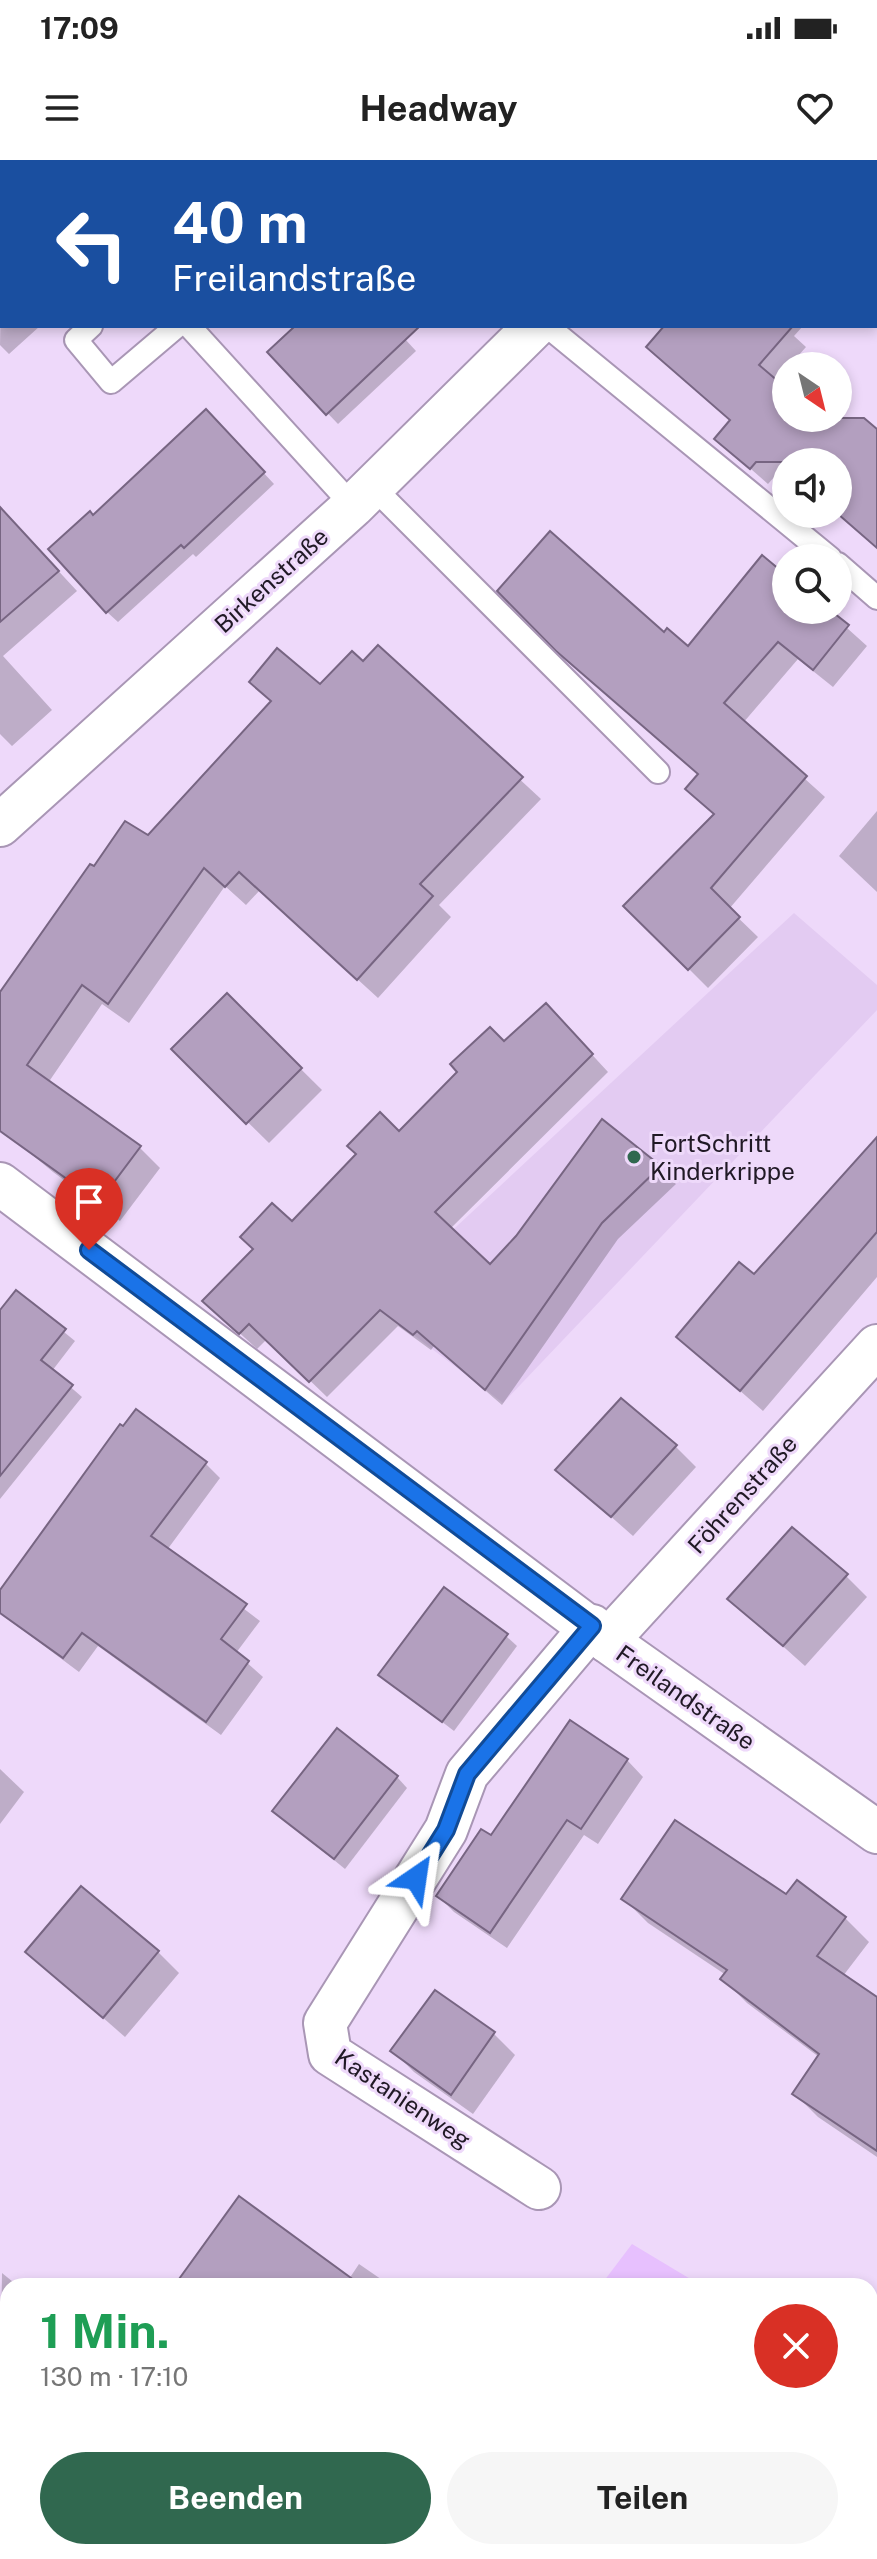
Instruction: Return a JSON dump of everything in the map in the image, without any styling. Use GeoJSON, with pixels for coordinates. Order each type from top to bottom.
{"type":"FeatureCollection","features":[{"type":"Feature","properties":{"kind":"street","name":"Birkenstraße"},"geometry":{"type":"LineString","coordinates":[[0,825],[363,496],[533,328]]}},
{"type":"Feature","properties":{"kind":"street","name":"Freilandstraße"},"geometry":{"type":"LineString","coordinates":[[0,1184],[600,1634],[877,1832]]}},
{"type":"Feature","properties":{"kind":"street","name":"Föhrenstraße"},"geometry":{"type":"LineString","coordinates":[[600,1634],[877,1346]]}},
{"type":"Feature","properties":{"kind":"street","name":"Kastanienweg"},"geometry":{"type":"LineString","coordinates":[[539,2188],[330,2054],[325,2023],[446,1830],[467,1774],[600,1634]]}},
{"type":"Feature","properties":{"kind":"lane"},"geometry":{"type":"LineString","coordinates":[[89,328],[76,340],[111,382],[175,328]]}},
{"type":"Feature","properties":{"kind":"lane"},"geometry":{"type":"LineString","coordinates":[[191,328],[363,496],[658,772]]}},
{"type":"Feature","properties":{"kind":"lane"},"geometry":{"type":"LineString","coordinates":[[549,328],[813,544]]}},
{"type":"Feature","properties":{"kind":"lane"},"geometry":{"type":"LineString","coordinates":[[852,576],[877,598]]}},
{"type":"Feature","properties":{"kind":"shaded area","name":"FortSchritt Kinderkrippe"},"geometry":{"type":"Polygon","coordinates":[[[794,913],[877,985],[877,1010],[503,1403],[373,1304],[794,913]]]}},
{"type":"Feature","properties":{"kind":"shaded area"},"geometry":{"type":"Polygon","coordinates":[[[632,2244],[689,2278],[606,2278],[632,2244]]]}},
{"type":"Feature","properties":{"kind":"building"},"geometry":{"type":"Polygon","coordinates":[[[293,328],[418,328],[326,415],[267,352],[293,328]]]}},
{"type":"Feature","properties":{"kind":"building"},"geometry":{"type":"Polygon","coordinates":[[[662,328],[791,328],[759,365],[772,376],[772,432],[852,432],[852,418],[864,418],[877,429],[877,548],[852,526],[852,448],[772,448],[772,462],[756,462],[750,469],[714,439],[730,420],[646,347],[662,328]]]}},
{"type":"Feature","properties":{"kind":"building"},"geometry":{"type":"Polygon","coordinates":[[[206,409],[265,472],[184,548],[181,545],[106,613],[48,549],[90,511],[93,515],[206,409]]]}},
{"type":"Feature","properties":{"kind":"building"},"geometry":{"type":"Polygon","coordinates":[[[0,507],[59,571],[0,622],[0,507]]]}},
{"type":"Feature","properties":{"kind":"building"},"geometry":{"type":"Polygon","coordinates":[[[550,531],[664,632],[667,628],[688,646],[762,555],[772,563],[772,624],[849,625],[813,670],[778,642],[724,703],[807,776],[711,888],[740,917],[688,970],[623,906],[714,814],[685,789],[698,774],[556,651],[497,591],[550,531]]]}},
{"type":"Feature","properties":{"kind":"building"},"geometry":{"type":"Polygon","coordinates":[[[378,645],[523,777],[420,884],[433,896],[357,980],[239,872],[225,887],[204,868],[108,1004],[82,985],[27,1065],[141,1146],[99,1202],[0,1131],[0,992],[90,864],[94,866],[125,821],[148,835],[271,701],[249,682],[277,648],[320,684],[352,651],[363,661],[378,645]]]}},
{"type":"Feature","properties":{"kind":"building"},"geometry":{"type":"Polygon","coordinates":[[[227,993],[302,1068],[246,1124],[171,1049],[227,993]]]}},
{"type":"Feature","properties":{"kind":"building"},"geometry":{"type":"Polygon","coordinates":[[[546,1003],[593,1054],[435,1212],[490,1264],[516,1236],[602,1119],[661,1166],[602,1223],[485,1390],[417,1331],[413,1335],[380,1310],[309,1382],[249,1324],[239,1334],[202,1301],[253,1249],[240,1237],[272,1203],[292,1221],[356,1154],[347,1146],[380,1112],[399,1131],[457,1072],[450,1064],[490,1027],[504,1041],[546,1003]]]}},
{"type":"Feature","properties":{"kind":"building"},"geometry":{"type":"Polygon","coordinates":[[[877,1137],[877,1232],[740,1391],[676,1337],[739,1262],[754,1274],[877,1137]]]}},
{"type":"Feature","properties":{"kind":"building"},"geometry":{"type":"Polygon","coordinates":[[[16,1290],[66,1329],[41,1360],[73,1385],[0,1476],[0,1310],[16,1290]]]}},
{"type":"Feature","properties":{"kind":"building"},"geometry":{"type":"Polygon","coordinates":[[[621,1398],[677,1445],[611,1517],[555,1470],[621,1398]]]}},
{"type":"Feature","properties":{"kind":"building"},"geometry":{"type":"Polygon","coordinates":[[[136,1409],[207,1462],[151,1536],[247,1604],[221,1639],[249,1661],[206,1722],[82,1633],[63,1658],[0,1613],[0,1590],[120,1424],[123,1426],[136,1409]]]}},
{"type":"Feature","properties":{"kind":"building"},"geometry":{"type":"Polygon","coordinates":[[[792,1527],[848,1574],[783,1646],[727,1599],[792,1527]]]}},
{"type":"Feature","properties":{"kind":"building"},"geometry":{"type":"Polygon","coordinates":[[[444,1587],[508,1634],[442,1722],[378,1675],[444,1587]]]}},
{"type":"Feature","properties":{"kind":"building"},"geometry":{"type":"Polygon","coordinates":[[[570,1720],[628,1759],[581,1829],[567,1820],[490,1933],[436,1896],[481,1829],[491,1835],[570,1720]]]}},
{"type":"Feature","properties":{"kind":"building"},"geometry":{"type":"Polygon","coordinates":[[[337,1728],[398,1776],[334,1859],[272,1811],[337,1728]]]}},
{"type":"Feature","properties":{"kind":"building"},"geometry":{"type":"Polygon","coordinates":[[[675,1820],[786,1894],[797,1880],[846,1917],[817,1956],[877,1997],[877,2151],[792,2094],[819,2054],[720,1979],[727,1970],[621,1899],[675,1820]]]}},
{"type":"Feature","properties":{"kind":"building"},"geometry":{"type":"Polygon","coordinates":[[[81,1886],[159,1951],[103,2018],[25,1952],[81,1886]]]}},
{"type":"Feature","properties":{"kind":"building"},"geometry":{"type":"Polygon","coordinates":[[[435,1990],[495,2032],[451,2095],[390,2051],[435,1990]]]}},
{"type":"Feature","properties":{"kind":"building"},"geometry":{"type":"Polygon","coordinates":[[[239,2196],[351,2278],[180,2278],[239,2196]]]}},
{"type":"Feature","properties":{"kind":"place","name":"FortSchritt Kinderkrippe"},"geometry":{"type":"Point","coordinates":[634,1157]}},
{"type":"Feature","properties":{"kind":"route"},"geometry":{"type":"LineString","coordinates":[[89,1250],[592,1626],[467,1774],[446,1830],[416,1878]]}}]}
